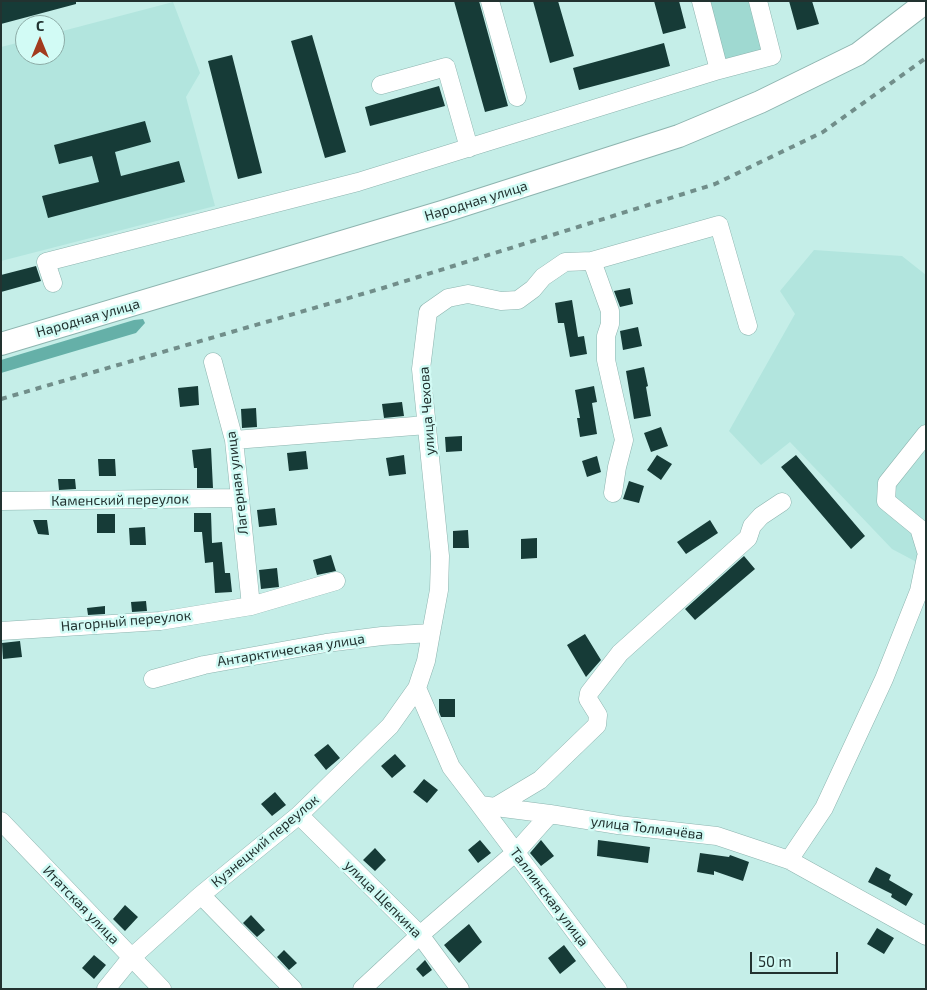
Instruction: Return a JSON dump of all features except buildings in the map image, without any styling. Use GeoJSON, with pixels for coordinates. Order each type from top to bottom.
{"type":"FeatureCollection","features":[{"type":"Feature","properties":{"kind":"main road","name":"Народная улица"},"geometry":{"type":"LineString","coordinates":[[1,344],[442,212],[679,136],[760,102],[858,54],[926,2]]}},
{"type":"Feature","properties":{"kind":"street"},"geometry":{"type":"LineString","coordinates":[[490,1],[517,97]]}},
{"type":"Feature","properties":{"kind":"street"},"geometry":{"type":"LineString","coordinates":[[701,1],[719,70]]}},
{"type":"Feature","properties":{"kind":"street"},"geometry":{"type":"LineString","coordinates":[[53,283],[46,262],[358,182],[719,70],[772,56],[758,1]]}},
{"type":"Feature","properties":{"kind":"street"},"geometry":{"type":"LineString","coordinates":[[381,85],[446,67],[468,148]]}},
{"type":"Feature","properties":{"kind":"street","name":"улица Чехова"},"geometry":{"type":"LineString","coordinates":[[417,688],[426,661],[439,590],[440,556],[421,369],[428,312],[448,298],[468,294],[501,301],[518,300],[533,289],[543,277],[565,262],[592,262],[720,225],[748,326]]}},
{"type":"Feature","properties":{"kind":"street"},"geometry":{"type":"LineString","coordinates":[[592,262],[610,311],[610,324],[606,336],[606,360],[624,440],[613,493]]}},
{"type":"Feature","properties":{"kind":"street","name":"Лагерная улица"},"geometry":{"type":"LineString","coordinates":[[213,362],[234,440],[251,606]]}},
{"type":"Feature","properties":{"kind":"street"},"geometry":{"type":"LineString","coordinates":[[234,440],[427,425]]}},
{"type":"Feature","properties":{"kind":"street"},"geometry":{"type":"LineString","coordinates":[[926,434],[887,483],[886,500],[919,528],[926,551]]}},
{"type":"Feature","properties":{"kind":"street","name":"Каменский переулок"},"geometry":{"type":"LineString","coordinates":[[1,501],[239,498]]}},
{"type":"Feature","properties":{"kind":"street"},"geometry":{"type":"LineString","coordinates":[[417,688],[451,767],[488,806],[540,780],[598,725],[598,715],[588,699],[589,692],[620,653],[748,538],[752,526],[761,516],[782,502]]}},
{"type":"Feature","properties":{"kind":"street"},"geometry":{"type":"LineString","coordinates":[[789,860],[824,808],[884,679],[919,590],[926,557]]}},
{"type":"Feature","properties":{"kind":"street","name":"Нагорный переулок"},"geometry":{"type":"LineString","coordinates":[[1,631],[160,621],[251,606],[336,581]]}},
{"type":"Feature","properties":{"kind":"street","name":"Антарктическая улица"},"geometry":{"type":"LineString","coordinates":[[152,679],[204,665],[326,643],[382,636],[431,633]]}},
{"type":"Feature","properties":{"kind":"street","name":"Кузнецкий переулок"},"geometry":{"type":"LineString","coordinates":[[106,989],[132,958],[201,895],[299,815],[390,726],[417,688]]}},
{"type":"Feature","properties":{"kind":"street","name":"улица Толмачёва"},"geometry":{"type":"LineString","coordinates":[[488,806],[550,814],[618,826],[716,836],[789,860],[926,936]]}},
{"type":"Feature","properties":{"kind":"street","name":"Таллинская улица"},"geometry":{"type":"LineString","coordinates":[[488,806],[516,852],[618,989]]}},
{"type":"Feature","properties":{"kind":"street"},"geometry":{"type":"LineString","coordinates":[[362,989],[516,852],[550,814]]}},
{"type":"Feature","properties":{"kind":"street","name":"улица Щепкина"},"geometry":{"type":"LineString","coordinates":[[299,815],[420,936],[460,989]]}},
{"type":"Feature","properties":{"kind":"street","name":"Итатская улица"},"geometry":{"type":"LineString","coordinates":[[1,821],[162,989]]}},
{"type":"Feature","properties":{"kind":"street"},"geometry":{"type":"LineString","coordinates":[[201,895],[293,989]]}},
{"type":"Feature","properties":{"kind":"shaded area"},"geometry":{"type":"Polygon","coordinates":[[[709,1],[749,1],[762,51],[725,61],[709,1]]]}},
{"type":"Feature","properties":{"kind":"shaded area"},"geometry":{"type":"Polygon","coordinates":[[[173,2],[200,73],[186,97],[215,206],[1,261],[1,47],[15,44],[15,65],[65,65],[65,30],[173,2]]]}},
{"type":"Feature","properties":{"kind":"shaded area"},"geometry":{"type":"Polygon","coordinates":[[[814,250],[902,256],[926,275],[926,567],[892,549],[790,442],[761,465],[729,431],[795,314],[780,291],[814,250]]]}},
{"type":"Feature","properties":{"kind":"shaded area"},"geometry":{"type":"Polygon","coordinates":[[[143,319],[145,323],[136,333],[1,373],[1,360],[134,320],[143,319]]]}},
{"type":"Feature","properties":{"kind":"railway"},"geometry":{"type":"LineString","coordinates":[[1,399],[383,288],[715,184],[823,132],[926,58]]}}]}
